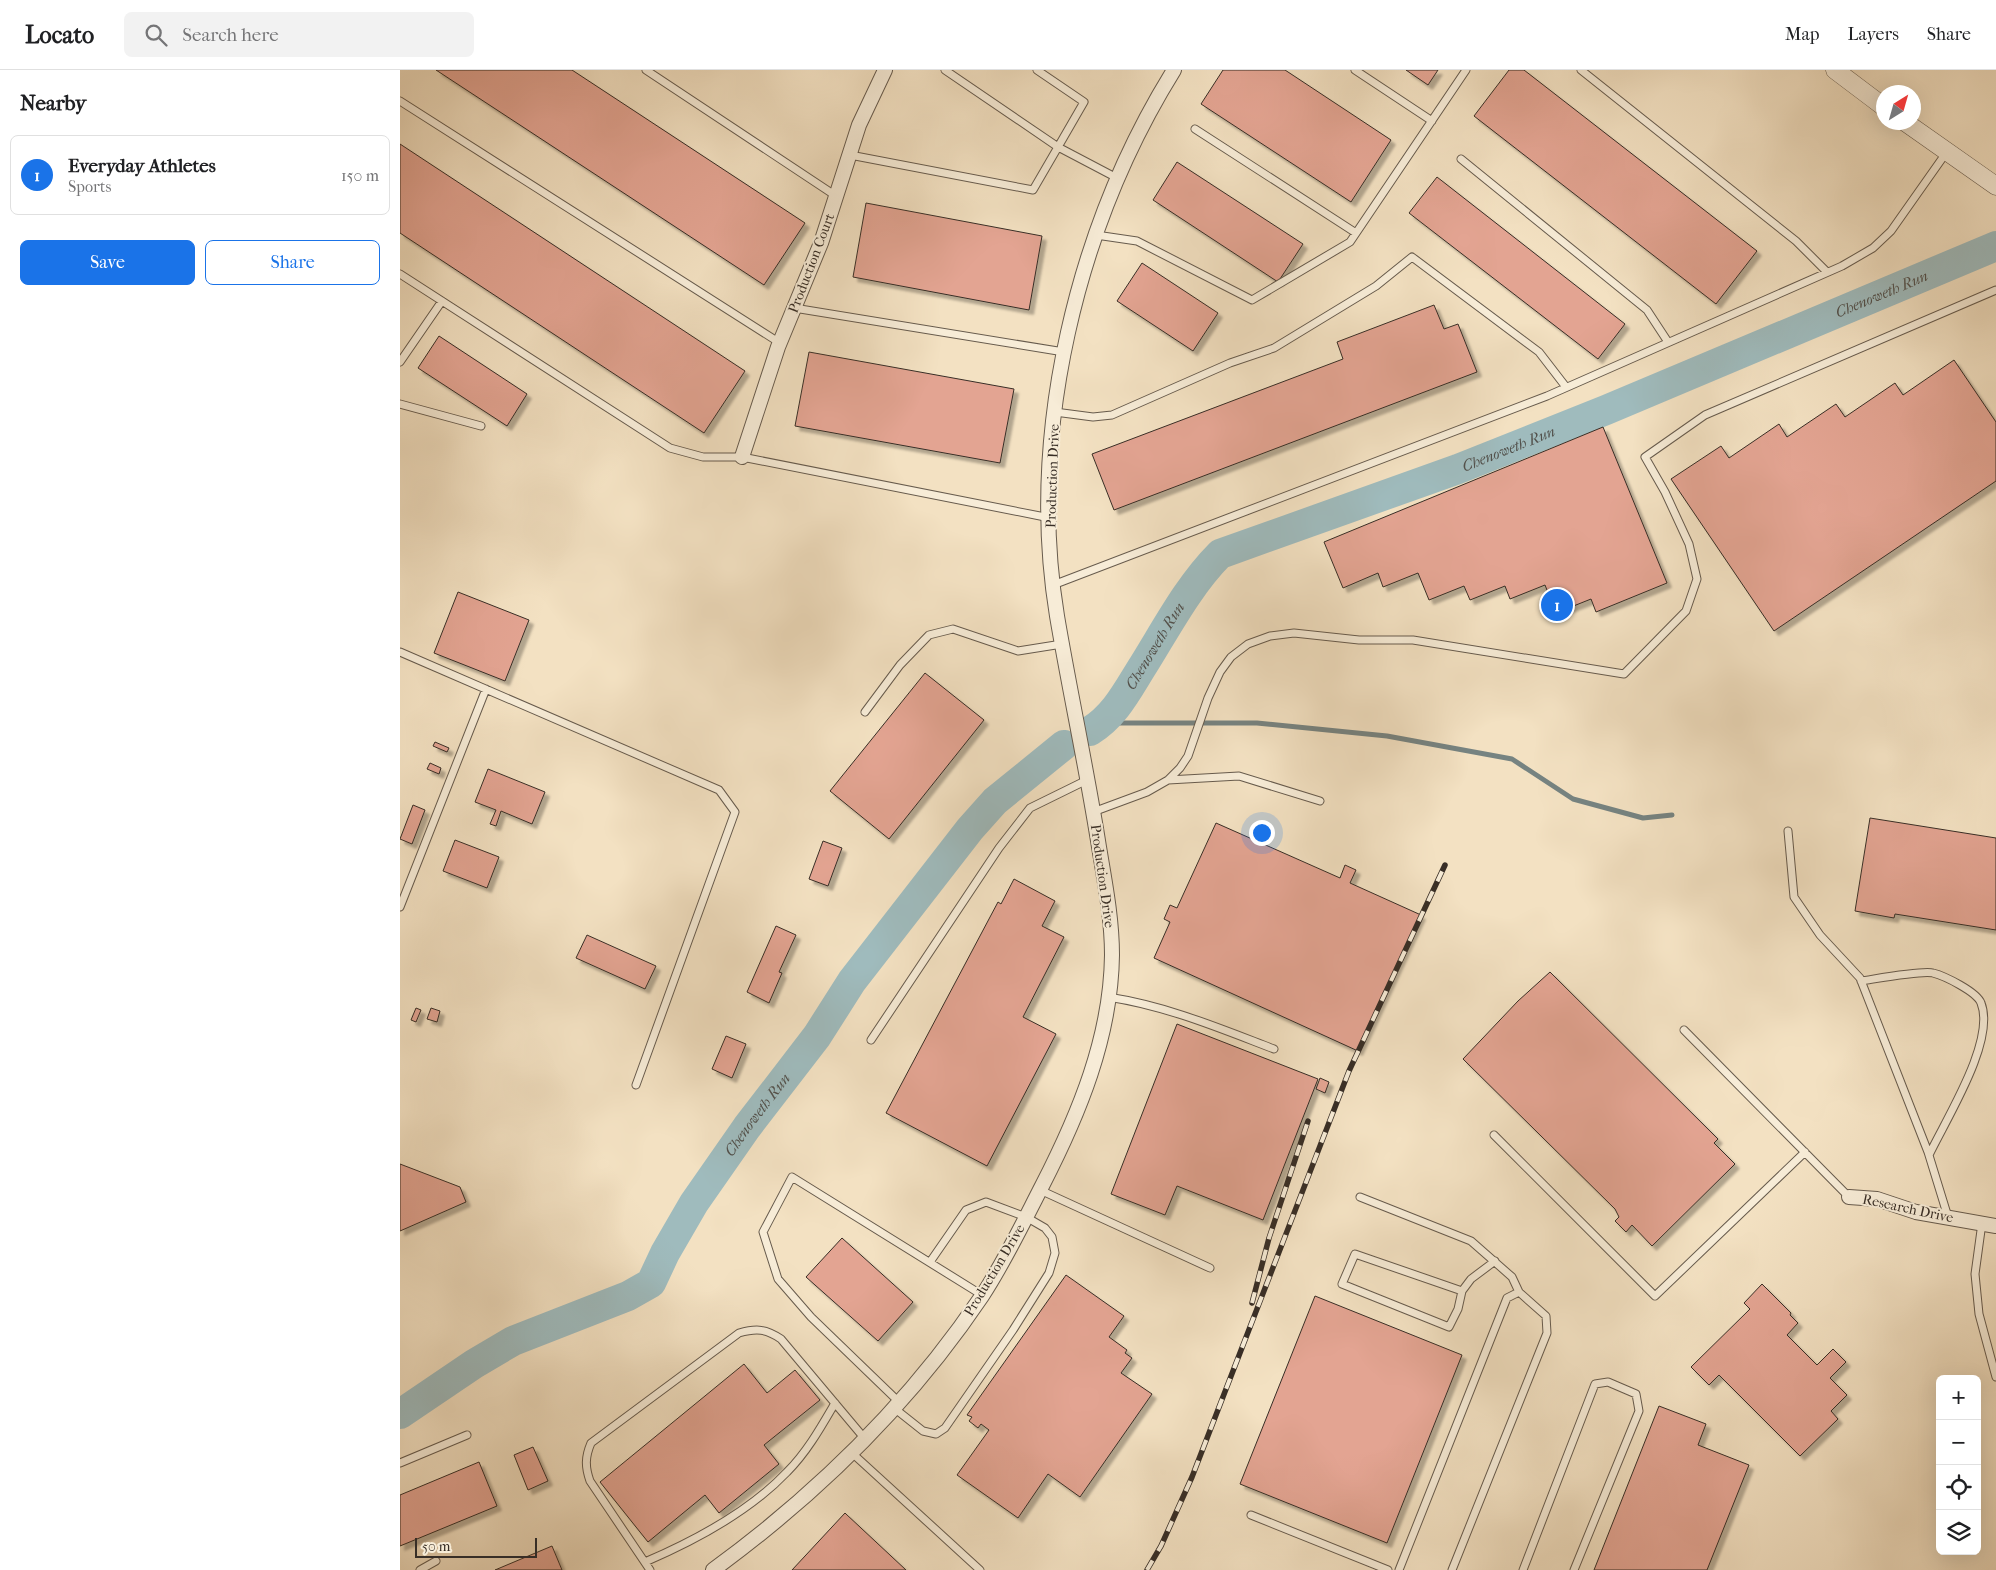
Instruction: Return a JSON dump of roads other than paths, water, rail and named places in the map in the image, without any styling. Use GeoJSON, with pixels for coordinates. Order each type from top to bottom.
{"type":"FeatureCollection","features":[{"type":"Feature","properties":{"kind":"street","name":"Production Court"},"geometry":{"type":"LineString","coordinates":[[742,457],[780,343],[821,244],[859,125],[885,70]]}},
{"type":"Feature","properties":{"kind":"street","name":"Production Drive"},"geometry":{"type":"LineString","coordinates":[[713,1570],[794,1506],[852,1453],[897,1405],[944,1348],[982,1295],[1026,1217],[1063,1146],[1086,1091],[1100,1041],[1108,997],[1112,955],[1111,928],[1093,812],[1062,644],[1053,584],[1050,518],[1055,412],[1070,316],[1096,234],[1117,178],[1147,112],[1174,70]]}},
{"type":"Feature","properties":{"kind":"street"},"geometry":{"type":"LineString","coordinates":[[1835,70],[1876,101]]}},
{"type":"Feature","properties":{"kind":"street"},"geometry":{"type":"LineString","coordinates":[[1916,130],[1996,186]]}},
{"type":"Feature","properties":{"kind":"street","name":"Research Drive"},"geometry":{"type":"LineString","coordinates":[[1849,1197],[1877,1199],[1916,1212],[1989,1224]]}},
{"type":"Feature","properties":{"kind":"lane"},"geometry":{"type":"LineString","coordinates":[[646,70],[836,196]]}},
{"type":"Feature","properties":{"kind":"lane"},"geometry":{"type":"LineString","coordinates":[[945,70],[1058,147],[1117,178]]}},
{"type":"Feature","properties":{"kind":"lane"},"geometry":{"type":"LineString","coordinates":[[850,155],[1033,190],[1084,102],[1037,70]]}},
{"type":"Feature","properties":{"kind":"lane"},"geometry":{"type":"LineString","coordinates":[[1355,70],[1432,121]]}},
{"type":"Feature","properties":{"kind":"lane"},"geometry":{"type":"LineString","coordinates":[[1096,234],[1137,240],[1252,300],[1350,242],[1466,70]]}},
{"type":"Feature","properties":{"kind":"lane"},"geometry":{"type":"LineString","coordinates":[[1581,70],[1796,241],[1827,272]]}},
{"type":"Feature","properties":{"kind":"lane"},"geometry":{"type":"LineString","coordinates":[[400,101],[780,343]]}},
{"type":"Feature","properties":{"kind":"lane"},"geometry":{"type":"LineString","coordinates":[[1195,130],[1356,233]]}},
{"type":"Feature","properties":{"kind":"lane"},"geometry":{"type":"LineString","coordinates":[[1053,584],[1566,387],[1827,272],[1873,248],[1892,231],[1947,153]]}},
{"type":"Feature","properties":{"kind":"lane"},"geometry":{"type":"LineString","coordinates":[[1461,160],[1647,310],[1668,342]]}},
{"type":"Feature","properties":{"kind":"lane"},"geometry":{"type":"LineString","coordinates":[[1055,412],[1094,417],[1112,415],[1230,363],[1274,348],[1376,286],[1412,257],[1539,352],[1566,387]]}},
{"type":"Feature","properties":{"kind":"lane"},"geometry":{"type":"LineString","coordinates":[[400,274],[670,448],[703,457],[742,457],[1050,518]]}},
{"type":"Feature","properties":{"kind":"lane"},"geometry":{"type":"LineString","coordinates":[[1093,812],[1147,792],[1168,780],[1188,756],[1220,672],[1231,658],[1248,644],[1270,636],[1294,633],[1359,640],[1413,640],[1624,674],[1686,611],[1697,579],[1689,544],[1665,492],[1644,457],[1705,415],[1996,290]]}},
{"type":"Feature","properties":{"kind":"lane"},"geometry":{"type":"LineString","coordinates":[[400,362],[442,301]]}},
{"type":"Feature","properties":{"kind":"lane"},"geometry":{"type":"LineString","coordinates":[[794,308],[1064,352]]}},
{"type":"Feature","properties":{"kind":"lane"},"geometry":{"type":"LineString","coordinates":[[400,404],[481,426]]}},
{"type":"Feature","properties":{"kind":"lane"},"geometry":{"type":"LineString","coordinates":[[865,712],[900,665],[929,635],[953,629],[1018,651],[1062,644]]}},
{"type":"Feature","properties":{"kind":"lane"},"geometry":{"type":"LineString","coordinates":[[400,652],[719,790],[735,812],[636,1086]]}},
{"type":"Feature","properties":{"kind":"lane"},"geometry":{"type":"LineString","coordinates":[[400,907],[486,689]]}},
{"type":"Feature","properties":{"kind":"lane"},"geometry":{"type":"LineString","coordinates":[[1168,780],[1239,776],[1320,801]]}},
{"type":"Feature","properties":{"kind":"lane"},"geometry":{"type":"LineString","coordinates":[[871,1040],[999,848],[1030,808],[1087,780]]}},
{"type":"Feature","properties":{"kind":"lane"},"geometry":{"type":"LineString","coordinates":[[1788,831],[1794,897],[1820,935],[1861,981],[1929,1155],[1948,1217]]}},
{"type":"Feature","properties":{"kind":"lane"},"geometry":{"type":"LineString","coordinates":[[1861,981],[1932,972],[1958,983],[1981,1001],[1985,1020],[1981,1050],[1929,1155]]}},
{"type":"Feature","properties":{"kind":"lane"},"geometry":{"type":"LineString","coordinates":[[1108,997],[1141,1002],[1186,1015],[1274,1049]]}},
{"type":"Feature","properties":{"kind":"lane"},"geometry":{"type":"LineString","coordinates":[[1684,1030],[1849,1197]]}},
{"type":"Feature","properties":{"kind":"lane"},"geometry":{"type":"LineString","coordinates":[[1494,1135],[1655,1296],[1804,1152]]}},
{"type":"Feature","properties":{"kind":"lane"},"geometry":{"type":"LineString","coordinates":[[930,1262],[966,1210],[986,1202],[1026,1217],[1045,1228],[1052,1237],[1055,1253],[1049,1273],[1008,1338],[945,1428],[936,1434],[923,1431],[811,1317],[778,1279],[763,1232],[792,1178],[982,1295]]}},
{"type":"Feature","properties":{"kind":"lane"},"geometry":{"type":"LineString","coordinates":[[1040,1190],[1210,1268]]}},
{"type":"Feature","properties":{"kind":"lane"},"geometry":{"type":"LineString","coordinates":[[1360,1196],[1471,1241],[1512,1276],[1519,1292],[1546,1316],[1547,1333],[1452,1570]]}},
{"type":"Feature","properties":{"kind":"lane"},"geometry":{"type":"LineString","coordinates":[[1989,1224],[1975,1274],[1979,1314],[1996,1377]]}},
{"type":"Feature","properties":{"kind":"lane"},"geometry":{"type":"LineString","coordinates":[[1462,1291],[1354,1254],[1342,1284],[1449,1327],[1458,1309],[1462,1291],[1471,1279],[1495,1261]]}},
{"type":"Feature","properties":{"kind":"lane"},"geometry":{"type":"LineString","coordinates":[[1399,1570],[1507,1298],[1519,1292]]}},
{"type":"Feature","properties":{"kind":"lane"},"geometry":{"type":"LineString","coordinates":[[650,1570],[590,1482],[586,1470],[586,1456],[592,1443],[739,1333],[753,1329],[767,1330],[781,1339],[865,1439]]}},
{"type":"Feature","properties":{"kind":"lane"},"geometry":{"type":"LineString","coordinates":[[1523,1570],[1595,1384],[1608,1382],[1636,1394],[1639,1411],[1574,1570]]}},
{"type":"Feature","properties":{"kind":"lane"},"geometry":{"type":"LineString","coordinates":[[645,1562],[685,1545],[718,1526],[786,1473],[804,1453],[835,1402]]}},
{"type":"Feature","properties":{"kind":"lane"},"geometry":{"type":"LineString","coordinates":[[400,1463],[467,1434]]}},
{"type":"Feature","properties":{"kind":"lane"},"geometry":{"type":"LineString","coordinates":[[852,1453],[980,1570]]}},
{"type":"Feature","properties":{"kind":"lane"},"geometry":{"type":"LineString","coordinates":[[1251,1515],[1388,1570]]}},
{"type":"Feature","properties":{"kind":"lane"},"geometry":{"type":"LineString","coordinates":[[420,1570],[436,1561]]}},
{"type":"Feature","properties":{"kind":"waterway","name":"Chenoweth Run"},"geometry":{"type":"LineString","coordinates":[[1090,731],[1099,725],[1121,701],[1188,593],[1220,554],[1458,469],[1606,410],[1996,246]]}},
{"type":"Feature","properties":{"kind":"waterway"},"geometry":{"type":"LineString","coordinates":[[1102,723],[1257,723],[1387,736],[1512,759],[1573,799],[1643,818],[1672,815]]}},
{"type":"Feature","properties":{"kind":"waterway","name":"Chenoweth Run"},"geometry":{"type":"LineString","coordinates":[[400,1414],[474,1364],[513,1341],[628,1296],[651,1283],[665,1253],[694,1203],[747,1127],[817,1036],[852,981],[970,829],[995,801],[1064,745]]}},
{"type":"Feature","properties":{"kind":"railway"},"geometry":{"type":"LineString","coordinates":[[1147,1570],[1161,1546],[1192,1477],[1349,1071],[1445,865]]}},
{"type":"Feature","properties":{"kind":"railway"},"geometry":{"type":"LineString","coordinates":[[1252,1303],[1269,1238],[1308,1121]]}},
{"type":"Feature","properties":{"kind":"place","name":"Everyday Athletes"},"geometry":{"type":"Point","coordinates":[1557,605]}}]}
